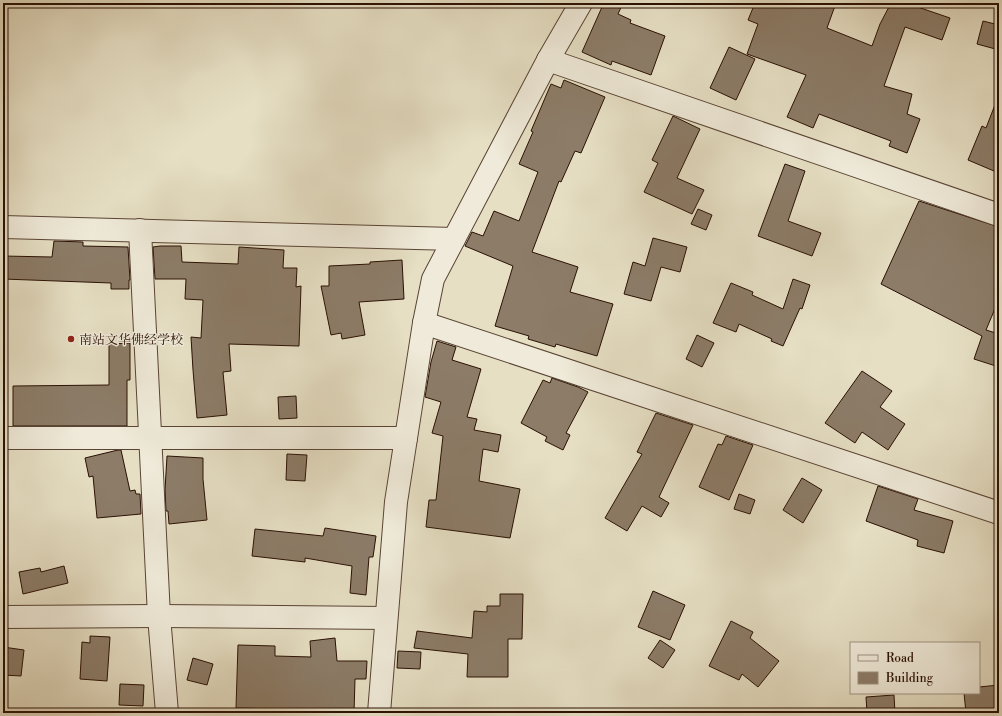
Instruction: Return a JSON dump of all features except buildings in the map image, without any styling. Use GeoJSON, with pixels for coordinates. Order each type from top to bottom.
{"type":"FeatureCollection","features":[{"type":"Feature","properties":{"kind":"street"},"geometry":{"type":"LineString","coordinates":[[379,713],[396,502],[424,323],[433,279],[548,60],[581,3]]}},
{"type":"Feature","properties":{"kind":"street"},"geometry":{"type":"LineString","coordinates":[[548,60],[999,214]]}},
{"type":"Feature","properties":{"kind":"street"},"geometry":{"type":"LineString","coordinates":[[3,227],[454,239]]}},
{"type":"Feature","properties":{"kind":"street"},"geometry":{"type":"LineString","coordinates":[[140,230],[159,616],[167,713]]}},
{"type":"Feature","properties":{"kind":"street"},"geometry":{"type":"LineString","coordinates":[[424,323],[999,513]]}},
{"type":"Feature","properties":{"kind":"street"},"geometry":{"type":"LineString","coordinates":[[3,438],[406,438]]}},
{"type":"Feature","properties":{"kind":"street"},"geometry":{"type":"LineString","coordinates":[[3,617],[159,616],[386,618]]}},
{"type":"Feature","properties":{"kind":"place","name":"南站文华佛经学校"},"geometry":{"type":"Point","coordinates":[71,339]}}]}
